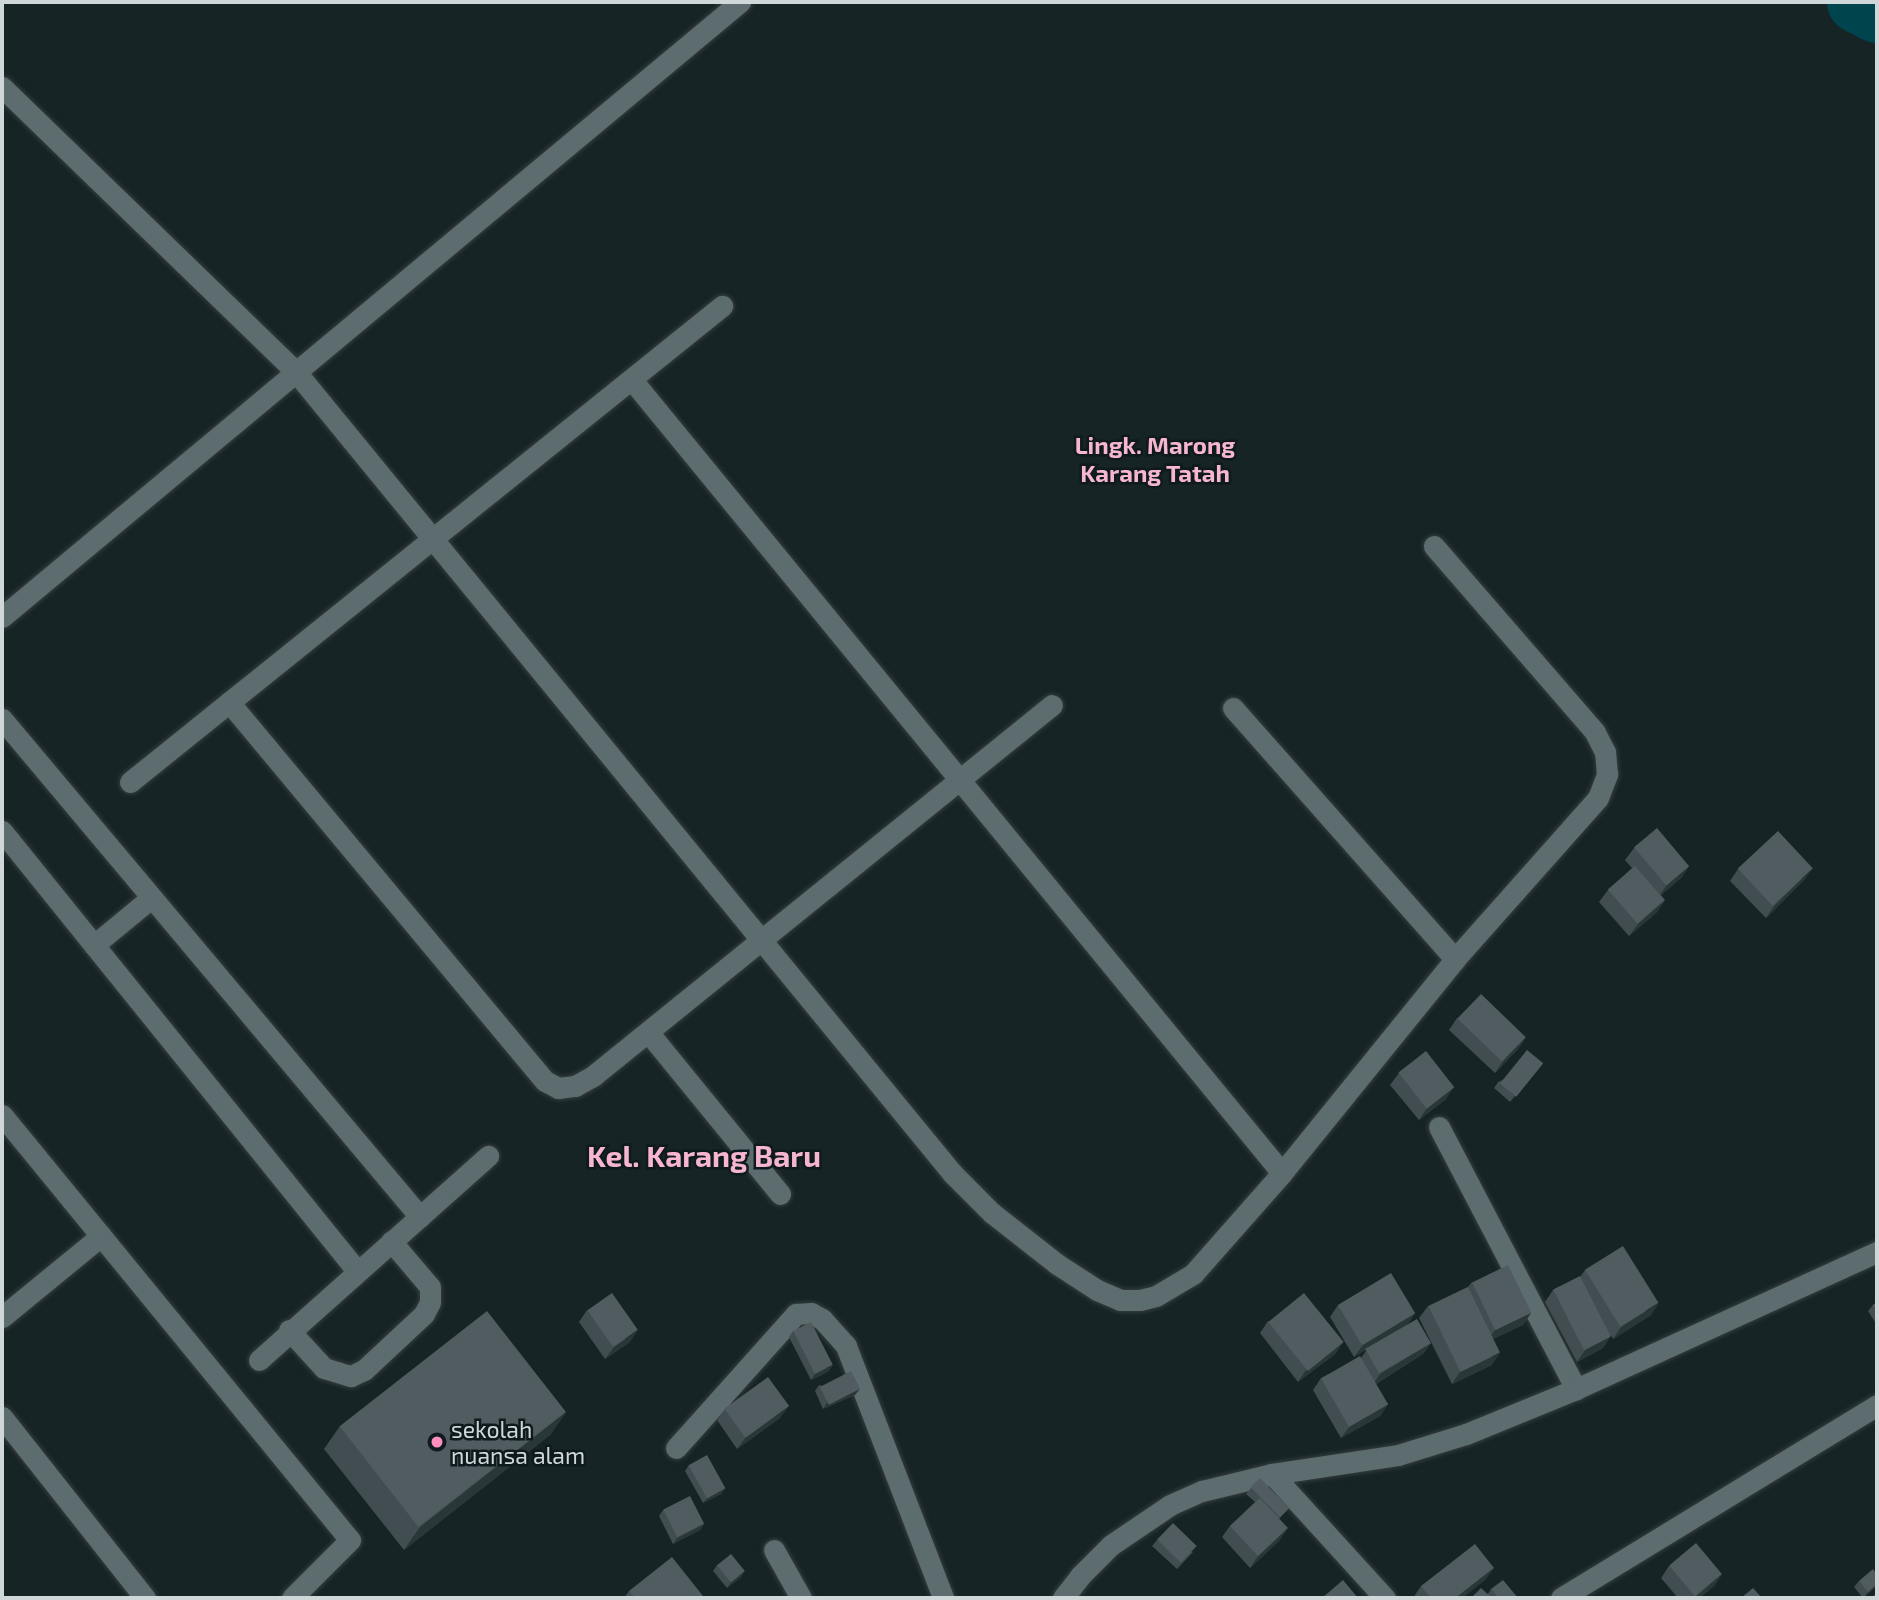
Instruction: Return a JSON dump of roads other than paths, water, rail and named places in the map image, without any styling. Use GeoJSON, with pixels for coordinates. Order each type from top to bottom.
{"type":"FeatureCollection","features":[{"type":"Feature","properties":{"kind":"street"},"geometry":{"type":"LineString","coordinates":[[2,617],[740,2]]}},
{"type":"Feature","properties":{"kind":"street"},"geometry":{"type":"LineString","coordinates":[[2,87],[296,372],[952,1173],[992,1213],[1057,1265],[1097,1290],[1120,1300],[1140,1300],[1174,1287],[1193,1274],[1282,1172],[1455,959],[1598,799],[1607,775],[1605,752],[1595,732],[1434,546]]}},
{"type":"Feature","properties":{"kind":"street"},"geometry":{"type":"LineString","coordinates":[[130,782],[722,306]]}},
{"type":"Feature","properties":{"kind":"street"},"geometry":{"type":"LineString","coordinates":[[632,380],[1282,1172]]}},
{"type":"Feature","properties":{"kind":"street"},"geometry":{"type":"LineString","coordinates":[[229,702],[545,1081],[558,1088],[575,1086],[648,1032],[1052,705]]}},
{"type":"Feature","properties":{"kind":"street"},"geometry":{"type":"LineString","coordinates":[[1233,708],[1455,959]]}},
{"type":"Feature","properties":{"kind":"street"},"geometry":{"type":"LineString","coordinates":[[2,719],[420,1217]]}},
{"type":"Feature","properties":{"kind":"street"},"geometry":{"type":"LineString","coordinates":[[2,831],[357,1271]]}},
{"type":"Feature","properties":{"kind":"street"},"geometry":{"type":"LineString","coordinates":[[94,945],[151,898]]}},
{"type":"Feature","properties":{"kind":"street"},"geometry":{"type":"LineString","coordinates":[[648,1032],[780,1194]]}},
{"type":"Feature","properties":{"kind":"street"},"geometry":{"type":"LineString","coordinates":[[2,1115],[350,1540],[292,1598]]}},
{"type":"Feature","properties":{"kind":"street"},"geometry":{"type":"LineString","coordinates":[[1438,1127],[1576,1389]]}},
{"type":"Feature","properties":{"kind":"street"},"geometry":{"type":"LineString","coordinates":[[259,1360],[488,1156]]}},
{"type":"Feature","properties":{"kind":"street"},"geometry":{"type":"LineString","coordinates":[[2,1317],[101,1236]]}},
{"type":"Feature","properties":{"kind":"street"},"geometry":{"type":"LineString","coordinates":[[289,1331],[324,1368],[351,1376],[364,1370],[424,1314],[430,1302],[430,1287],[391,1241]]}},
{"type":"Feature","properties":{"kind":"street"},"geometry":{"type":"LineString","coordinates":[[1063,1598],[1080,1576],[1111,1545],[1170,1505],[1202,1492],[1272,1474],[1398,1455],[1466,1434],[1576,1389],[1877,1252]]}},
{"type":"Feature","properties":{"kind":"street"},"geometry":{"type":"LineString","coordinates":[[676,1448],[796,1314],[811,1313],[828,1324],[846,1346],[943,1598]]}},
{"type":"Feature","properties":{"kind":"street"},"geometry":{"type":"LineString","coordinates":[[1561,1598],[1877,1405]]}},
{"type":"Feature","properties":{"kind":"street"},"geometry":{"type":"LineString","coordinates":[[2,1417],[145,1598]]}},
{"type":"Feature","properties":{"kind":"street"},"geometry":{"type":"LineString","coordinates":[[1272,1474],[1385,1598]]}},
{"type":"Feature","properties":{"kind":"street"},"geometry":{"type":"LineString","coordinates":[[774,1550],[801,1598]]}},
{"type":"Feature","properties":{"kind":"waterway"},"geometry":{"type":"LineString","coordinates":[[1857,2],[1877,12]]}},
{"type":"Feature","properties":{"kind":"place","name":"sekolah nuansa alam"},"geometry":{"type":"Point","coordinates":[437,1442]}},
{"type":"Feature","properties":{"kind":"district","name":"Lingk. Marong Karang Tatah"},"geometry":{"type":"Point","coordinates":[1155,459]}},
{"type":"Feature","properties":{"kind":"district","name":"Kel. Karang Baru"},"geometry":{"type":"Point","coordinates":[704,1155]}}]}
